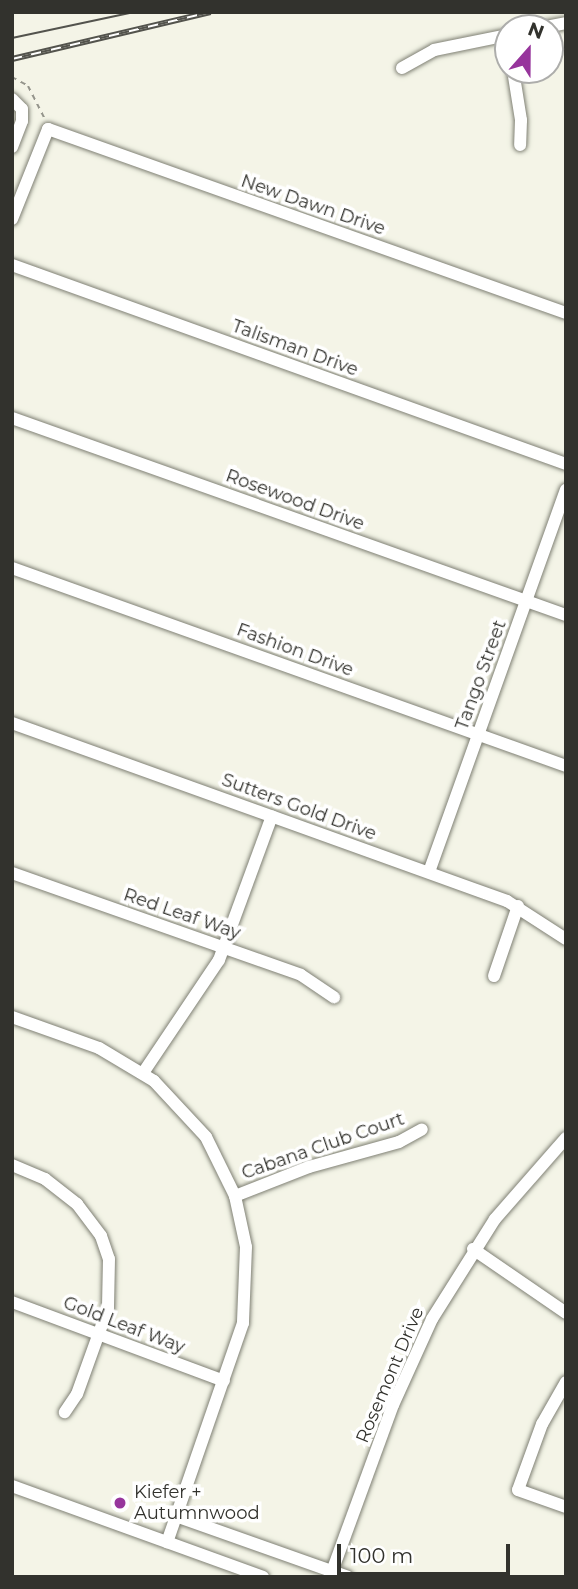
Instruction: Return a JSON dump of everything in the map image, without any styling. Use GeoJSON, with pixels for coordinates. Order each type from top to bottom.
{"type":"FeatureCollection","features":[{"type":"Feature","properties":{"kind":"street"},"geometry":{"type":"LineString","coordinates":[[402,68],[434,50],[494,39]]}},
{"type":"Feature","properties":{"kind":"street"},"geometry":{"type":"LineString","coordinates":[[516,84],[522,120],[520,145]]}},
{"type":"Feature","properties":{"kind":"street"},"geometry":{"type":"LineString","coordinates":[[12,99],[22,109],[22,121],[12,147]]}},
{"type":"Feature","properties":{"kind":"street"},"geometry":{"type":"LineString","coordinates":[[12,219],[48,130]]}},
{"type":"Feature","properties":{"kind":"street","name":"New Dawn Drive"},"geometry":{"type":"LineString","coordinates":[[48,130],[566,313]]}},
{"type":"Feature","properties":{"kind":"street","name":"Talisman Drive"},"geometry":{"type":"LineString","coordinates":[[12,265],[566,464]]}},
{"type":"Feature","properties":{"kind":"street","name":"Rosewood Drive"},"geometry":{"type":"LineString","coordinates":[[12,418],[566,615]]}},
{"type":"Feature","properties":{"kind":"street","name":"Tango Street"},"geometry":{"type":"LineString","coordinates":[[429,872],[566,490]]}},
{"type":"Feature","properties":{"kind":"street","name":"Fashion Drive"},"geometry":{"type":"LineString","coordinates":[[12,568],[566,766]]}},
{"type":"Feature","properties":{"kind":"street","name":"Sutters Gold Drive"},"geometry":{"type":"LineString","coordinates":[[12,723],[518,906],[566,939]]}},
{"type":"Feature","properties":{"kind":"street"},"geometry":{"type":"LineString","coordinates":[[143,1073],[207,985],[224,948],[272,816]]}},
{"type":"Feature","properties":{"kind":"street","name":"Red Leaf Way"},"geometry":{"type":"LineString","coordinates":[[12,873],[301,975],[334,997]]}},
{"type":"Feature","properties":{"kind":"street"},"geometry":{"type":"LineString","coordinates":[[494,976],[518,906]]}},
{"type":"Feature","properties":{"kind":"street"},"geometry":{"type":"LineString","coordinates":[[12,1017],[99,1048],[143,1073],[199,1126],[235,1196],[246,1247],[247,1298],[224,1381],[167,1542]]}},
{"type":"Feature","properties":{"kind":"street","name":"Cabana Club Court"},"geometry":{"type":"LineString","coordinates":[[235,1196],[309,1167],[399,1142],[422,1129]]}},
{"type":"Feature","properties":{"kind":"street","name":"Rosemont Drive"},"geometry":{"type":"LineString","coordinates":[[331,1574],[415,1353],[473,1250],[519,1189],[566,1138]]}},
{"type":"Feature","properties":{"kind":"street"},"geometry":{"type":"LineString","coordinates":[[12,1165],[67,1195],[100,1236],[111,1283],[98,1334],[77,1394],[65,1412]]}},
{"type":"Feature","properties":{"kind":"street"},"geometry":{"type":"LineString","coordinates":[[473,1250],[566,1313]]}},
{"type":"Feature","properties":{"kind":"street","name":"Gold Leaf Way"},"geometry":{"type":"LineString","coordinates":[[12,1302],[224,1381]]}},
{"type":"Feature","properties":{"kind":"street"},"geometry":{"type":"LineString","coordinates":[[566,1382],[542,1424],[518,1490],[566,1507]]}},
{"type":"Feature","properties":{"kind":"street"},"geometry":{"type":"LineString","coordinates":[[12,1486],[263,1577]]}},
{"type":"Feature","properties":{"kind":"street"},"geometry":{"type":"LineString","coordinates":[[176,1516],[331,1574],[348,1577]]}},
{"type":"Feature","properties":{"kind":"path"},"geometry":{"type":"LineString","coordinates":[[12,77],[29,86],[48,121],[48,130]]}},
{"type":"Feature","properties":{"kind":"tram line"},"geometry":{"type":"LineString","coordinates":[[12,38],[134,12]]}},
{"type":"Feature","properties":{"kind":"railway"},"geometry":{"type":"LineString","coordinates":[[12,59],[211,12]]}},
{"type":"Feature","properties":{"kind":"place","name":"Kiefer + Autumnwood"},"geometry":{"type":"Point","coordinates":[120,1503]}}]}
